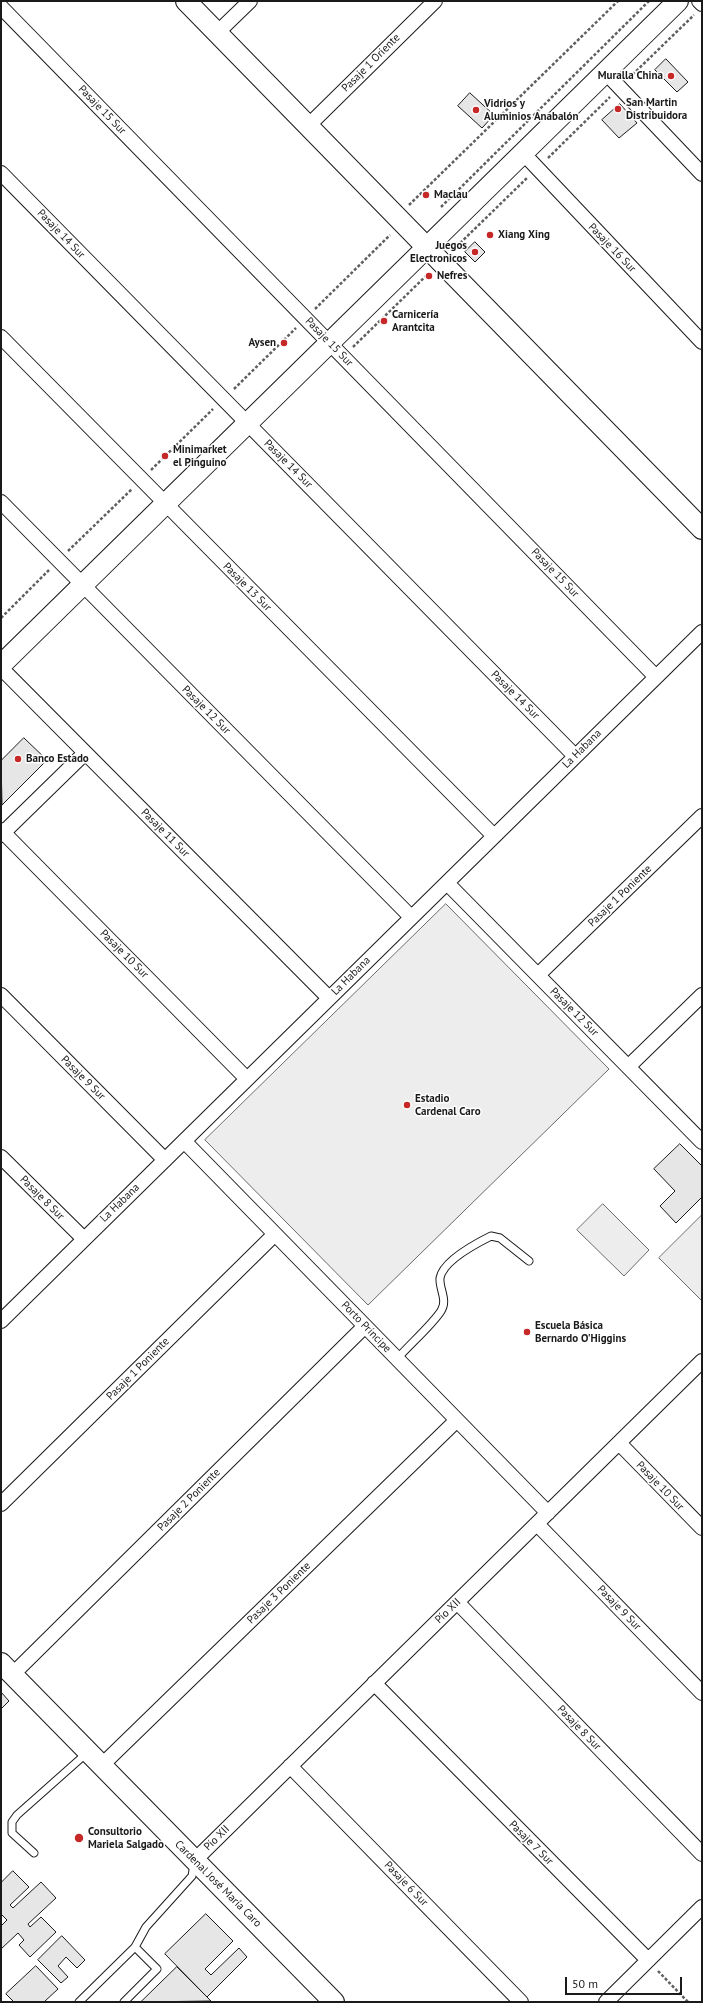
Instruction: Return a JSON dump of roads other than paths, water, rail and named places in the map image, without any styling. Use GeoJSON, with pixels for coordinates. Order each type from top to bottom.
{"type":"FeatureCollection","features":[{"type":"Feature","properties":{"kind":"main road"},"geometry":{"type":"LineString","coordinates":[[186,1],[702,529]]}},
{"type":"Feature","properties":{"kind":"main road"},"geometry":{"type":"LineString","coordinates":[[1,667],[678,1]]}},
{"type":"Feature","properties":{"kind":"main road","name":"Cardenal José María Caro"},"geometry":{"type":"LineString","coordinates":[[7,1669],[334,2002]]}},
{"type":"Feature","properties":{"kind":"street"},"geometry":{"type":"LineString","coordinates":[[217,33],[250,1]]}},
{"type":"Feature","properties":{"kind":"street","name":"Pasaje 1 Oriente"},"geometry":{"type":"LineString","coordinates":[[308,126],[435,1]]}},
{"type":"Feature","properties":{"kind":"street"},"geometry":{"type":"LineString","coordinates":[[699,1],[702,4]]}},
{"type":"Feature","properties":{"kind":"street","name":"Pasaje 15 Sur"},"geometry":{"type":"LineString","coordinates":[[1,7],[656,677]]}},
{"type":"Feature","properties":{"kind":"street"},"geometry":{"type":"LineString","coordinates":[[605,72],[702,174]]}},
{"type":"Feature","properties":{"kind":"street","name":"Pasaje 16 Sur"},"geometry":{"type":"LineString","coordinates":[[523,153],[702,342]]}},
{"type":"Feature","properties":{"kind":"street","name":"Pasaje 14 Sur"},"geometry":{"type":"LineString","coordinates":[[1,173],[575,756]]}},
{"type":"Feature","properties":{"kind":"street","name":"Pasaje 13 Sur"},"geometry":{"type":"LineString","coordinates":[[1,338],[494,836]]}},
{"type":"Feature","properties":{"kind":"street","name":"Pasaje 12 Sur"},"geometry":{"type":"LineString","coordinates":[[1,502],[411,917]]}},
{"type":"Feature","properties":{"kind":"street","name":"La Habana"},"geometry":{"type":"LineString","coordinates":[[1,1321],[702,632]]}},
{"type":"Feature","properties":{"kind":"street","name":"Pasaje 11 Sur"},"geometry":{"type":"LineString","coordinates":[[1,667],[329,998]]}},
{"type":"Feature","properties":{"kind":"street"},"geometry":{"type":"LineString","coordinates":[[2,833],[85,753]]}},
{"type":"Feature","properties":{"kind":"street","name":"Pasaje 1 Poniente"},"geometry":{"type":"LineString","coordinates":[[538,976],[702,816]]}},
{"type":"Feature","properties":{"kind":"street","name":"Pasaje 10 Sur"},"geometry":{"type":"LineString","coordinates":[[2,833],[248,1079]]}},
{"type":"Feature","properties":{"kind":"street","name":"Pasaje 12 Sur"},"geometry":{"type":"LineString","coordinates":[[447,883],[702,1142]]}},
{"type":"Feature","properties":{"kind":"street","name":"Pasaje 9 Sur"},"geometry":{"type":"LineString","coordinates":[[1,995],[164,1160]]}},
{"type":"Feature","properties":{"kind":"street"},"geometry":{"type":"LineString","coordinates":[[628,1067],[702,995]]}},
{"type":"Feature","properties":{"kind":"street","name":"Porto Príncipe"},"geometry":{"type":"LineString","coordinates":[[184,1141],[548,1512]]}},
{"type":"Feature","properties":{"kind":"street","name":"Pasaje 8 Sur"},"geometry":{"type":"LineString","coordinates":[[1,1157],[84,1239]]}},
{"type":"Feature","properties":{"kind":"street","name":"Pasaje 1 Poniente"},"geometry":{"type":"LineString","coordinates":[[1,1504],[275,1234]]}},
{"type":"Feature","properties":{"kind":"street","name":"Pasaje 2 Poniente"},"geometry":{"type":"LineString","coordinates":[[7,1669],[365,1326]]}},
{"type":"Feature","properties":{"kind":"street","name":"Pío XII"},"geometry":{"type":"LineString","coordinates":[[195,1860],[702,1362]]}},
{"type":"Feature","properties":{"kind":"street","name":"Pasaje 3 Poniente"},"geometry":{"type":"LineString","coordinates":[[101,1766],[457,1420]]}},
{"type":"Feature","properties":{"kind":"street","name":"Pasaje 10 Sur"},"geometry":{"type":"LineString","coordinates":[[619,1443],[702,1528]]}},
{"type":"Feature","properties":{"kind":"street","name":"Pasaje 9 Sur"},"geometry":{"type":"LineString","coordinates":[[537,1524],[702,1693]]}},
{"type":"Feature","properties":{"kind":"street","name":"Pasaje 8 Sur"},"geometry":{"type":"LineString","coordinates":[[457,1602],[702,1854]]}},
{"type":"Feature","properties":{"kind":"street","name":"Pasaje 7 Sur"},"geometry":{"type":"LineString","coordinates":[[374,1684],[648,1960]]}},
{"type":"Feature","properties":{"kind":"street","name":"Pasaje 6 Sur"},"geometry":{"type":"LineString","coordinates":[[290,1766],[521,2002]]}},
{"type":"Feature","properties":{"kind":"street"},"geometry":{"type":"LineString","coordinates":[[606,2002],[702,1907]]}},
{"type":"Feature","properties":{"kind":"lane"},"geometry":{"type":"LineString","coordinates":[[397,1359],[442,1310],[444,1297],[440,1279],[443,1272],[463,1251],[491,1236],[500,1238],[529,1261]]}},
{"type":"Feature","properties":{"kind":"lane"},"geometry":{"type":"LineString","coordinates":[[34,1853],[12,1832],[12,1822],[17,1815],[88,1752]]}},
{"type":"Feature","properties":{"kind":"lane"},"geometry":{"type":"LineString","coordinates":[[79,2002],[136,1947],[146,1927],[192,1876],[195,1860]]}},
{"type":"Feature","properties":{"kind":"lane"},"geometry":{"type":"LineString","coordinates":[[124,2002],[157,1969],[136,1947]]}},
{"type":"Feature","properties":{"kind":"place","name":"Muralla China"},"geometry":{"type":"Point","coordinates":[671,76]}},
{"type":"Feature","properties":{"kind":"place","name":"San Martin Distribuidora"},"geometry":{"type":"Point","coordinates":[618,109]}},
{"type":"Feature","properties":{"kind":"place","name":"Vidrios y Aluminios Anabalón"},"geometry":{"type":"Point","coordinates":[476,110]}},
{"type":"Feature","properties":{"kind":"place","name":"Maclau"},"geometry":{"type":"Point","coordinates":[426,195]}},
{"type":"Feature","properties":{"kind":"place","name":"Xiang Xing"},"geometry":{"type":"Point","coordinates":[490,235]}},
{"type":"Feature","properties":{"kind":"place","name":"Juegos Electronicos"},"geometry":{"type":"Point","coordinates":[475,252]}},
{"type":"Feature","properties":{"kind":"place","name":"Nefres"},"geometry":{"type":"Point","coordinates":[429,276]}},
{"type":"Feature","properties":{"kind":"place","name":"Carnicería Arantcita"},"geometry":{"type":"Point","coordinates":[384,321]}},
{"type":"Feature","properties":{"kind":"place","name":"Aysen"},"geometry":{"type":"Point","coordinates":[284,343]}},
{"type":"Feature","properties":{"kind":"place","name":"Minimarket el Pinguino"},"geometry":{"type":"Point","coordinates":[165,456]}},
{"type":"Feature","properties":{"kind":"place","name":"Banco Estado"},"geometry":{"type":"Point","coordinates":[18,759]}},
{"type":"Feature","properties":{"kind":"place","name":"Estadio Cardenal Caro"},"geometry":{"type":"Point","coordinates":[407,1105]}},
{"type":"Feature","properties":{"kind":"place","name":"Escuela Básica Bernardo O'Higgins"},"geometry":{"type":"Point","coordinates":[527,1332]}},
{"type":"Feature","properties":{"kind":"place","name":"Consultorio Mariela Salgado"},"geometry":{"type":"Point","coordinates":[79,1838]}}]}
